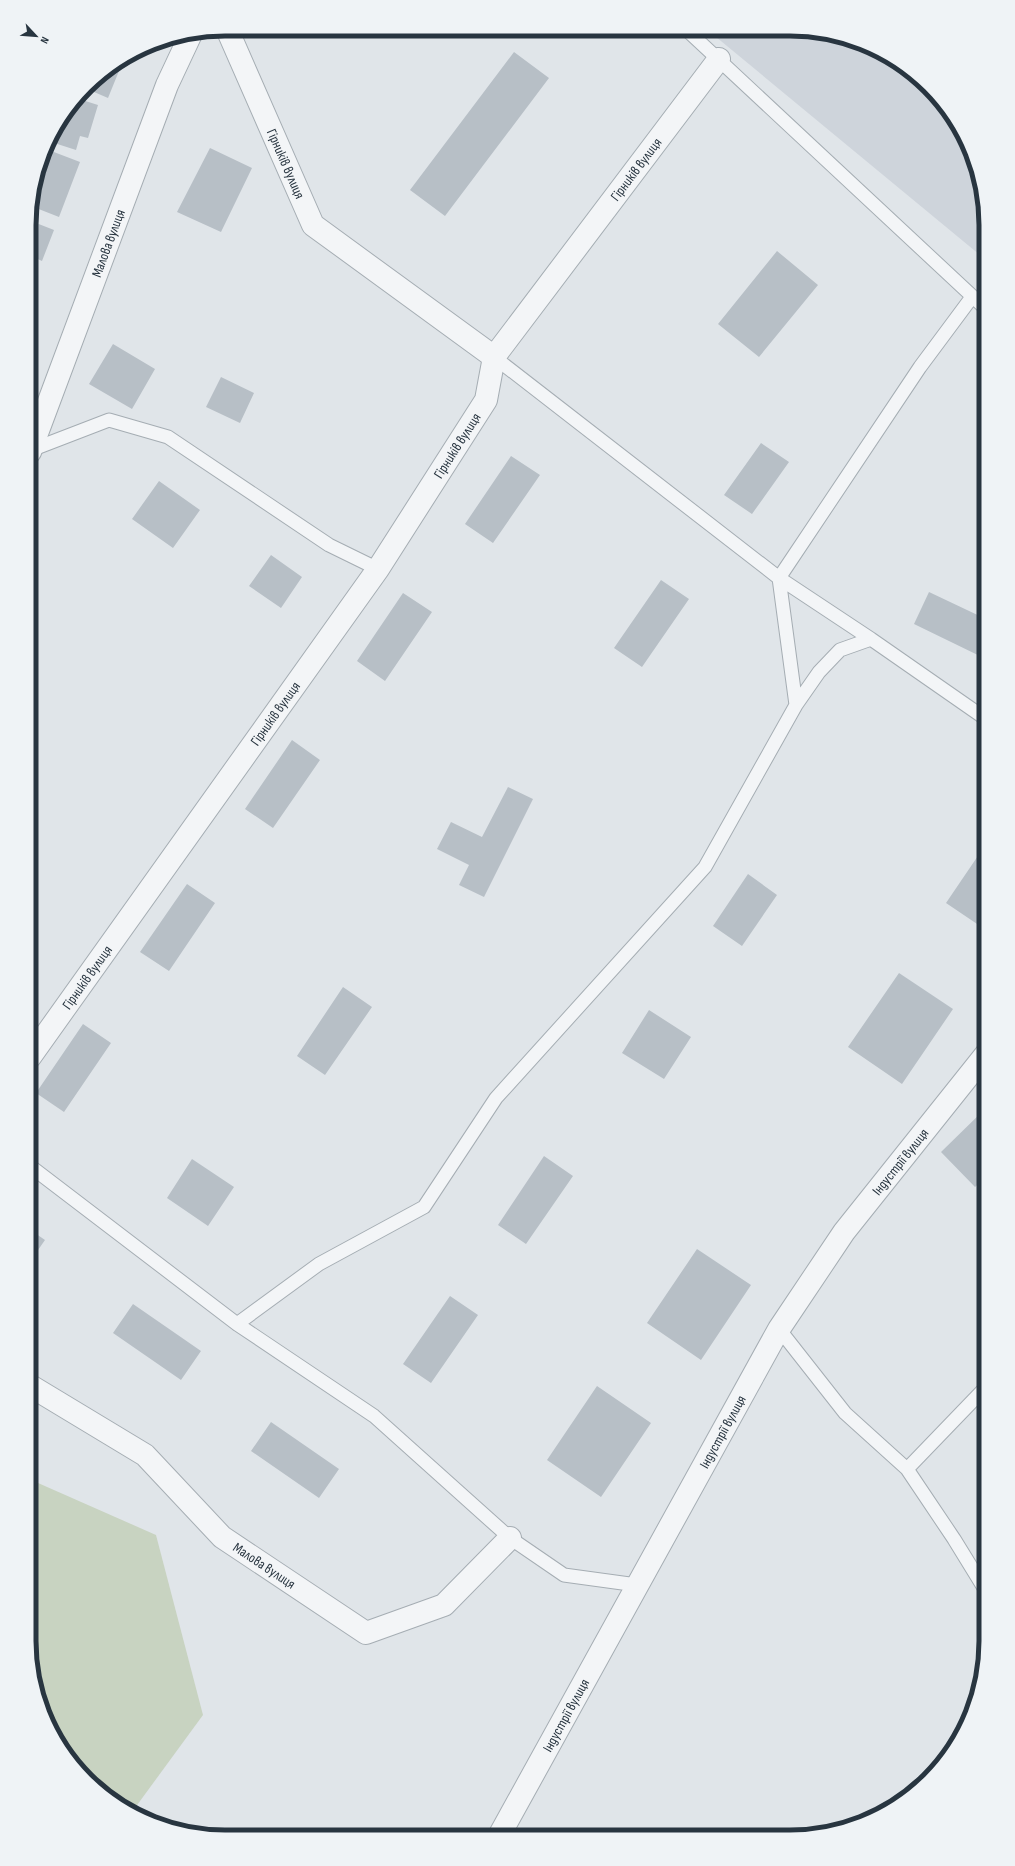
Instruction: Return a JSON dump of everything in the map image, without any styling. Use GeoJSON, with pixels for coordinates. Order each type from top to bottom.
{"type":"FeatureCollection","features":[{"type":"Feature","properties":{"kind":"street","name":"Гірників вулиця"},"geometry":{"type":"LineString","coordinates":[[230,36],[313,225],[494,357]]}},
{"type":"Feature","properties":{"kind":"street","name":"Малова вулиця"},"geometry":{"type":"LineString","coordinates":[[36,438],[167,85],[188,40]]}},
{"type":"Feature","properties":{"kind":"street","name":"Гірників вулиця"},"geometry":{"type":"LineString","coordinates":[[36,1049],[378,569],[486,400],[494,357],[719,59]]}},
{"type":"Feature","properties":{"kind":"street","name":"Індустрії вулиця"},"geometry":{"type":"LineString","coordinates":[[502,1830],[779,1329],[844,1232],[979,1063]]}},
{"type":"Feature","properties":{"kind":"street","name":"Малова вулиця"},"geometry":{"type":"LineString","coordinates":[[36,1389],[145,1455],[222,1537],[366,1633],[444,1605],[510,1538]]}},
{"type":"Feature","properties":{"kind":"lane"},"geometry":{"type":"LineString","coordinates":[[693,36],[979,303]]}},
{"type":"Feature","properties":{"kind":"lane"},"geometry":{"type":"LineString","coordinates":[[796,705],[778,578],[920,367],[972,297]]}},
{"type":"Feature","properties":{"kind":"lane"},"geometry":{"type":"LineString","coordinates":[[494,357],[778,578],[871,639],[979,714]]}},
{"type":"Feature","properties":{"kind":"lane"},"geometry":{"type":"LineString","coordinates":[[36,449],[110,420],[168,437],[329,546],[378,569]]}},
{"type":"Feature","properties":{"kind":"lane"},"geometry":{"type":"LineString","coordinates":[[237,1324],[319,1264],[424,1207],[496,1098],[706,867],[796,705],[818,672],[840,650],[871,639]]}},
{"type":"Feature","properties":{"kind":"lane"},"geometry":{"type":"LineString","coordinates":[[36,1171],[237,1324],[374,1416],[510,1538],[564,1575],[637,1585]]}},
{"type":"Feature","properties":{"kind":"lane"},"geometry":{"type":"LineString","coordinates":[[779,1329],[845,1413],[907,1469],[954,1539],[979,1580]]}},
{"type":"Feature","properties":{"kind":"lane"},"geometry":{"type":"LineString","coordinates":[[907,1469],[979,1394]]}},
{"type":"Feature","properties":{"kind":"shaded area"},"geometry":{"type":"Polygon","coordinates":[[[715,36],[803,36],[839,42],[874,55],[885,61],[915,83],[940,110],[954,130],[965,152],[973,176],[979,212],[979,254],[715,36]]]}},
{"type":"Feature","properties":{"kind":"green space"},"geometry":{"type":"Polygon","coordinates":[[[36,1482],[156,1535],[203,1715],[135,1808],[100,1783],[75,1756],[61,1736],[50,1714],[42,1690],[36,1654],[36,1482]]]}},
{"type":"Feature","properties":{"kind":"building"},"geometry":{"type":"Polygon","coordinates":[[[514,52],[549,78],[445,216],[410,190],[514,52]]]}},
{"type":"Feature","properties":{"kind":"building"},"geometry":{"type":"Polygon","coordinates":[[[120,68],[108,98],[91,91],[120,68]]]}},
{"type":"Feature","properties":{"kind":"building"},"geometry":{"type":"Polygon","coordinates":[[[83,100],[98,105],[88,138],[80,136],[76,150],[54,143],[61,130],[83,100]]]}},
{"type":"Feature","properties":{"kind":"building"},"geometry":{"type":"Polygon","coordinates":[[[210,148],[252,168],[221,232],[177,212],[210,148]]]}},
{"type":"Feature","properties":{"kind":"building"},"geometry":{"type":"Polygon","coordinates":[[[51,151],[80,162],[59,217],[37,208],[42,176],[51,151]]]}},
{"type":"Feature","properties":{"kind":"building"},"geometry":{"type":"Polygon","coordinates":[[[36,223],[54,230],[42,261],[36,258],[36,223]]]}},
{"type":"Feature","properties":{"kind":"building"},"geometry":{"type":"Polygon","coordinates":[[[777,251],[818,285],[759,357],[718,324],[777,251]]]}},
{"type":"Feature","properties":{"kind":"building"},"geometry":{"type":"Polygon","coordinates":[[[113,344],[155,369],[132,409],[89,384],[113,344]]]}},
{"type":"Feature","properties":{"kind":"building"},"geometry":{"type":"Polygon","coordinates":[[[221,377],[254,393],[240,423],[206,407],[221,377]]]}},
{"type":"Feature","properties":{"kind":"building"},"geometry":{"type":"Polygon","coordinates":[[[761,443],[789,462],[752,514],[724,495],[761,443]]]}},
{"type":"Feature","properties":{"kind":"building"},"geometry":{"type":"Polygon","coordinates":[[[511,456],[540,475],[493,543],[465,524],[511,456]]]}},
{"type":"Feature","properties":{"kind":"building"},"geometry":{"type":"Polygon","coordinates":[[[159,481],[200,510],[173,548],[132,519],[159,481]]]}},
{"type":"Feature","properties":{"kind":"building"},"geometry":{"type":"Polygon","coordinates":[[[271,555],[302,577],[281,608],[249,586],[271,555]]]}},
{"type":"Feature","properties":{"kind":"building"},"geometry":{"type":"Polygon","coordinates":[[[661,580],[689,599],[642,667],[614,648],[661,580]]]}},
{"type":"Feature","properties":{"kind":"building"},"geometry":{"type":"Polygon","coordinates":[[[929,592],[979,616],[979,656],[914,624],[929,592]]]}},
{"type":"Feature","properties":{"kind":"building"},"geometry":{"type":"Polygon","coordinates":[[[403,593],[432,612],[385,681],[357,661],[403,593]]]}},
{"type":"Feature","properties":{"kind":"building"},"geometry":{"type":"Polygon","coordinates":[[[292,740],[320,760],[273,828],[245,809],[292,740]]]}},
{"type":"Feature","properties":{"kind":"building"},"geometry":{"type":"Polygon","coordinates":[[[508,787],[533,799],[484,897],[459,885],[469,865],[437,849],[451,822],[482,837],[508,787]]]}},
{"type":"Feature","properties":{"kind":"building"},"geometry":{"type":"Polygon","coordinates":[[[979,854],[979,925],[946,903],[979,854]]]}},
{"type":"Feature","properties":{"kind":"building"},"geometry":{"type":"Polygon","coordinates":[[[748,874],[777,895],[742,946],[713,926],[748,874]]]}},
{"type":"Feature","properties":{"kind":"building"},"geometry":{"type":"Polygon","coordinates":[[[187,884],[215,903],[169,971],[140,952],[187,884]]]}},
{"type":"Feature","properties":{"kind":"building"},"geometry":{"type":"Polygon","coordinates":[[[899,973],[953,1009],[902,1084],[848,1047],[899,973]]]}},
{"type":"Feature","properties":{"kind":"building"},"geometry":{"type":"Polygon","coordinates":[[[343,987],[372,1007],[325,1075],[297,1056],[343,987]]]}},
{"type":"Feature","properties":{"kind":"building"},"geometry":{"type":"Polygon","coordinates":[[[649,1010],[691,1037],[664,1079],[622,1053],[649,1010]]]}},
{"type":"Feature","properties":{"kind":"building"},"geometry":{"type":"Polygon","coordinates":[[[83,1024],[111,1043],[64,1112],[36,1093],[83,1024]]]}},
{"type":"Feature","properties":{"kind":"building"},"geometry":{"type":"Polygon","coordinates":[[[979,1115],[979,1183],[975,1187],[941,1152],[979,1115]]]}},
{"type":"Feature","properties":{"kind":"building"},"geometry":{"type":"Polygon","coordinates":[[[544,1156],[573,1176],[526,1244],[498,1225],[544,1156]]]}},
{"type":"Feature","properties":{"kind":"building"},"geometry":{"type":"Polygon","coordinates":[[[192,1159],[234,1187],[208,1226],[167,1198],[192,1159]]]}},
{"type":"Feature","properties":{"kind":"building"},"geometry":{"type":"Polygon","coordinates":[[[36,1234],[45,1240],[36,1253],[36,1234]]]}},
{"type":"Feature","properties":{"kind":"building"},"geometry":{"type":"Polygon","coordinates":[[[697,1249],[751,1285],[701,1360],[647,1323],[697,1249]]]}},
{"type":"Feature","properties":{"kind":"building"},"geometry":{"type":"Polygon","coordinates":[[[450,1296],[478,1315],[431,1383],[403,1364],[450,1296]]]}},
{"type":"Feature","properties":{"kind":"building"},"geometry":{"type":"Polygon","coordinates":[[[133,1304],[201,1351],[181,1380],[113,1333],[133,1304]]]}},
{"type":"Feature","properties":{"kind":"building"},"geometry":{"type":"Polygon","coordinates":[[[597,1386],[651,1423],[601,1497],[547,1460],[597,1386]]]}},
{"type":"Feature","properties":{"kind":"building"},"geometry":{"type":"Polygon","coordinates":[[[271,1422],[339,1469],[319,1498],[251,1451],[271,1422]]]}}]}
